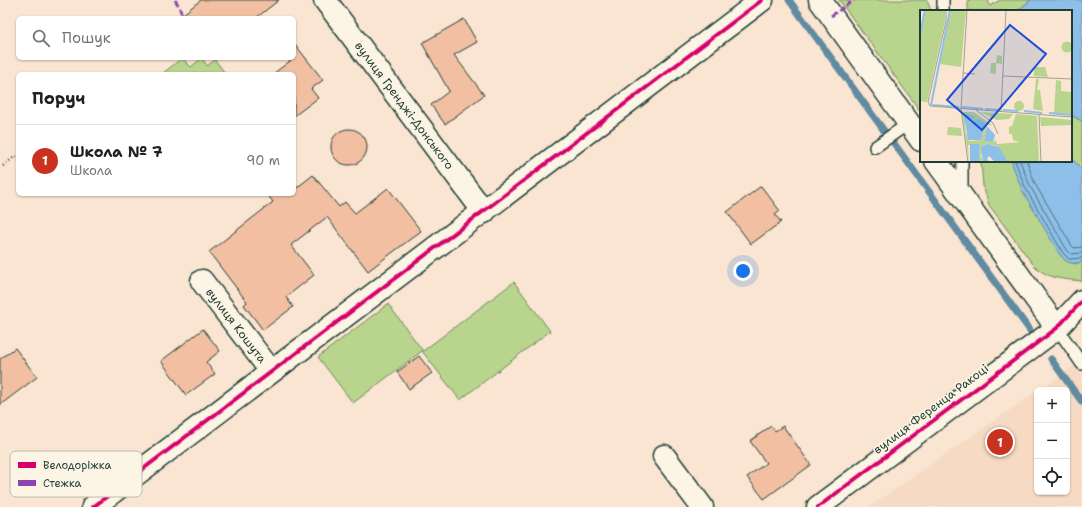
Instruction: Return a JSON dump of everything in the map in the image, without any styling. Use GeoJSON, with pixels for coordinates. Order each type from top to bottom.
{"type":"FeatureCollection","features":[{"type":"Feature","properties":{"kind":"street","name":"вулиця Гренджі-Донського"},"geometry":{"type":"LineString","coordinates":[[325,0],[484,212]]}},
{"type":"Feature","properties":{"kind":"street"},"geometry":{"type":"LineString","coordinates":[[142,470],[762,0]]}},
{"type":"Feature","properties":{"kind":"street"},"geometry":{"type":"LineString","coordinates":[[820,0],[915,131]]}},
{"type":"Feature","properties":{"kind":"street"},"geometry":{"type":"LineString","coordinates":[[937,162],[1057,328]]}},
{"type":"Feature","properties":{"kind":"street","name":"вулиця Кошута"},"geometry":{"type":"LineString","coordinates":[[202,281],[272,371]]}},
{"type":"Feature","properties":{"kind":"street","name":"вулиця Ференца Ракоці"},"geometry":{"type":"LineString","coordinates":[[818,507],[1057,328],[1082,301]]}},
{"type":"Feature","properties":{"kind":"street"},"geometry":{"type":"LineString","coordinates":[[664,456],[702,507]]}},
{"type":"Feature","properties":{"kind":"street"},"geometry":{"type":"LineString","coordinates":[[93,507],[106,497]]}},
{"type":"Feature","properties":{"kind":"lane"},"geometry":{"type":"LineString","coordinates":[[943,0],[944,10]]}},
{"type":"Feature","properties":{"kind":"lane"},"geometry":{"type":"LineString","coordinates":[[875,148],[915,131]]}},
{"type":"Feature","properties":{"kind":"lane"},"geometry":{"type":"LineString","coordinates":[[962,162],[962,196]]}},
{"type":"Feature","properties":{"kind":"lane"},"geometry":{"type":"LineString","coordinates":[[1057,328],[1082,364]]}},
{"type":"Feature","properties":{"kind":"path"},"geometry":{"type":"LineString","coordinates":[[3,166],[16,156]]}},
{"type":"Feature","properties":{"kind":"shaded area"},"geometry":{"type":"Polygon","coordinates":[[[1082,360],[1082,507],[869,507],[1034,393],[1034,495],[1070,495],[1070,387],[1043,387],[1082,360]]]}},
{"type":"Feature","properties":{"kind":"green space"},"geometry":{"type":"Polygon","coordinates":[[[839,0],[927,0],[931,10],[920,10],[920,111],[839,0]]]}},
{"type":"Feature","properties":{"kind":"green space"},"geometry":{"type":"Polygon","coordinates":[[[968,0],[988,0],[990,6],[1000,0],[1031,0],[1018,10],[968,10],[968,0]]]}},
{"type":"Feature","properties":{"kind":"green space"},"geometry":{"type":"Polygon","coordinates":[[[180,60],[184,60],[191,67],[200,60],[203,60],[207,66],[215,60],[224,72],[164,72],[180,60]]]}},
{"type":"Feature","properties":{"kind":"green space"},"geometry":{"type":"Polygon","coordinates":[[[1072,116],[1082,121],[1082,169],[1072,159],[1072,116]]]}},
{"type":"Feature","properties":{"kind":"green space"},"geometry":{"type":"Polygon","coordinates":[[[981,162],[1013,162],[1074,264],[1082,262],[1082,281],[1061,279],[1049,275],[1037,268],[989,205],[983,186],[981,162]]]}},
{"type":"Feature","properties":{"kind":"green space"},"geometry":{"type":"Polygon","coordinates":[[[514,282],[550,331],[460,400],[422,351],[353,403],[318,357],[388,304],[423,351],[514,282]]]}},
{"type":"Feature","properties":{"kind":"water"},"geometry":{"type":"Polygon","coordinates":[[[1031,0],[1082,0],[1082,121],[1072,116],[1072,10],[1018,10],[1031,0]]]}},
{"type":"Feature","properties":{"kind":"water"},"geometry":{"type":"Polygon","coordinates":[[[1072,159],[1082,169],[1082,262],[1067,262],[1060,255],[1022,190],[1011,162],[1072,162],[1072,159]]]}},
{"type":"Feature","properties":{"kind":"building"},"geometry":{"type":"Polygon","coordinates":[[[201,0],[279,0],[259,16],[181,16],[201,0]]]}},
{"type":"Feature","properties":{"kind":"building"},"geometry":{"type":"Polygon","coordinates":[[[464,19],[477,42],[454,55],[484,95],[445,124],[431,105],[449,91],[422,43],[464,19]]]}},
{"type":"Feature","properties":{"kind":"building"},"geometry":{"type":"Polygon","coordinates":[[[296,46],[323,80],[311,89],[318,98],[296,114],[296,72],[276,72],[291,60],[296,60],[296,46]]]}},
{"type":"Feature","properties":{"kind":"building"},"geometry":{"type":"Polygon","coordinates":[[[353,129],[362,134],[366,140],[366,154],[362,160],[353,165],[345,165],[336,160],[332,154],[331,143],[336,134],[342,130],[353,129]]]}},
{"type":"Feature","properties":{"kind":"building"},"geometry":{"type":"Polygon","coordinates":[[[313,175],[339,207],[345,202],[355,213],[388,188],[421,231],[368,271],[327,217],[291,245],[314,275],[286,297],[293,307],[263,330],[244,305],[247,302],[209,252],[273,202],[268,196],[296,196],[296,188],[313,175]]]}},
{"type":"Feature","properties":{"kind":"building"},"geometry":{"type":"Polygon","coordinates":[[[761,186],[780,211],[775,215],[781,222],[751,244],[727,212],[761,186]]]}},
{"type":"Feature","properties":{"kind":"building"},"geometry":{"type":"Polygon","coordinates":[[[203,329],[220,351],[206,362],[215,374],[186,395],[161,361],[203,329]]]}},
{"type":"Feature","properties":{"kind":"building"},"geometry":{"type":"Polygon","coordinates":[[[15,348],[37,377],[0,405],[0,359],[15,348]]]}},
{"type":"Feature","properties":{"kind":"building"},"geometry":{"type":"Polygon","coordinates":[[[419,356],[432,373],[409,389],[397,372],[419,356]]]}},
{"type":"Feature","properties":{"kind":"building"},"geometry":{"type":"Polygon","coordinates":[[[771,426],[775,431],[783,426],[811,465],[764,499],[747,477],[766,463],[750,441],[771,426]]]}},
{"type":"Feature","properties":{"kind":"waterway"},"geometry":{"type":"LineString","coordinates":[[789,0],[885,132]]}},
{"type":"Feature","properties":{"kind":"waterway"},"geometry":{"type":"LineString","coordinates":[[893,142],[1031,332]]}},
{"type":"Feature","properties":{"kind":"waterway"},"geometry":{"type":"LineString","coordinates":[[1051,359],[1082,402]]}},
{"type":"Feature","properties":{"kind":"marked path"},"geometry":{"type":"LineString","coordinates":[[175,0],[182,16]]}},
{"type":"Feature","properties":{"kind":"marked path"},"geometry":{"type":"LineString","coordinates":[[831,16],[854,0]]}},
{"type":"Feature","properties":{"kind":"cycle path"},"geometry":{"type":"LineString","coordinates":[[142,470],[762,0]]}},
{"type":"Feature","properties":{"kind":"cycle path"},"geometry":{"type":"LineString","coordinates":[[818,507],[1057,328],[1082,301]]}},
{"type":"Feature","properties":{"kind":"cycle path"},"geometry":{"type":"LineString","coordinates":[[93,507],[106,497]]}},
{"type":"Feature","properties":{"kind":"place","name":"Школа № 7"},"geometry":{"type":"Point","coordinates":[1000,442]}}]}
